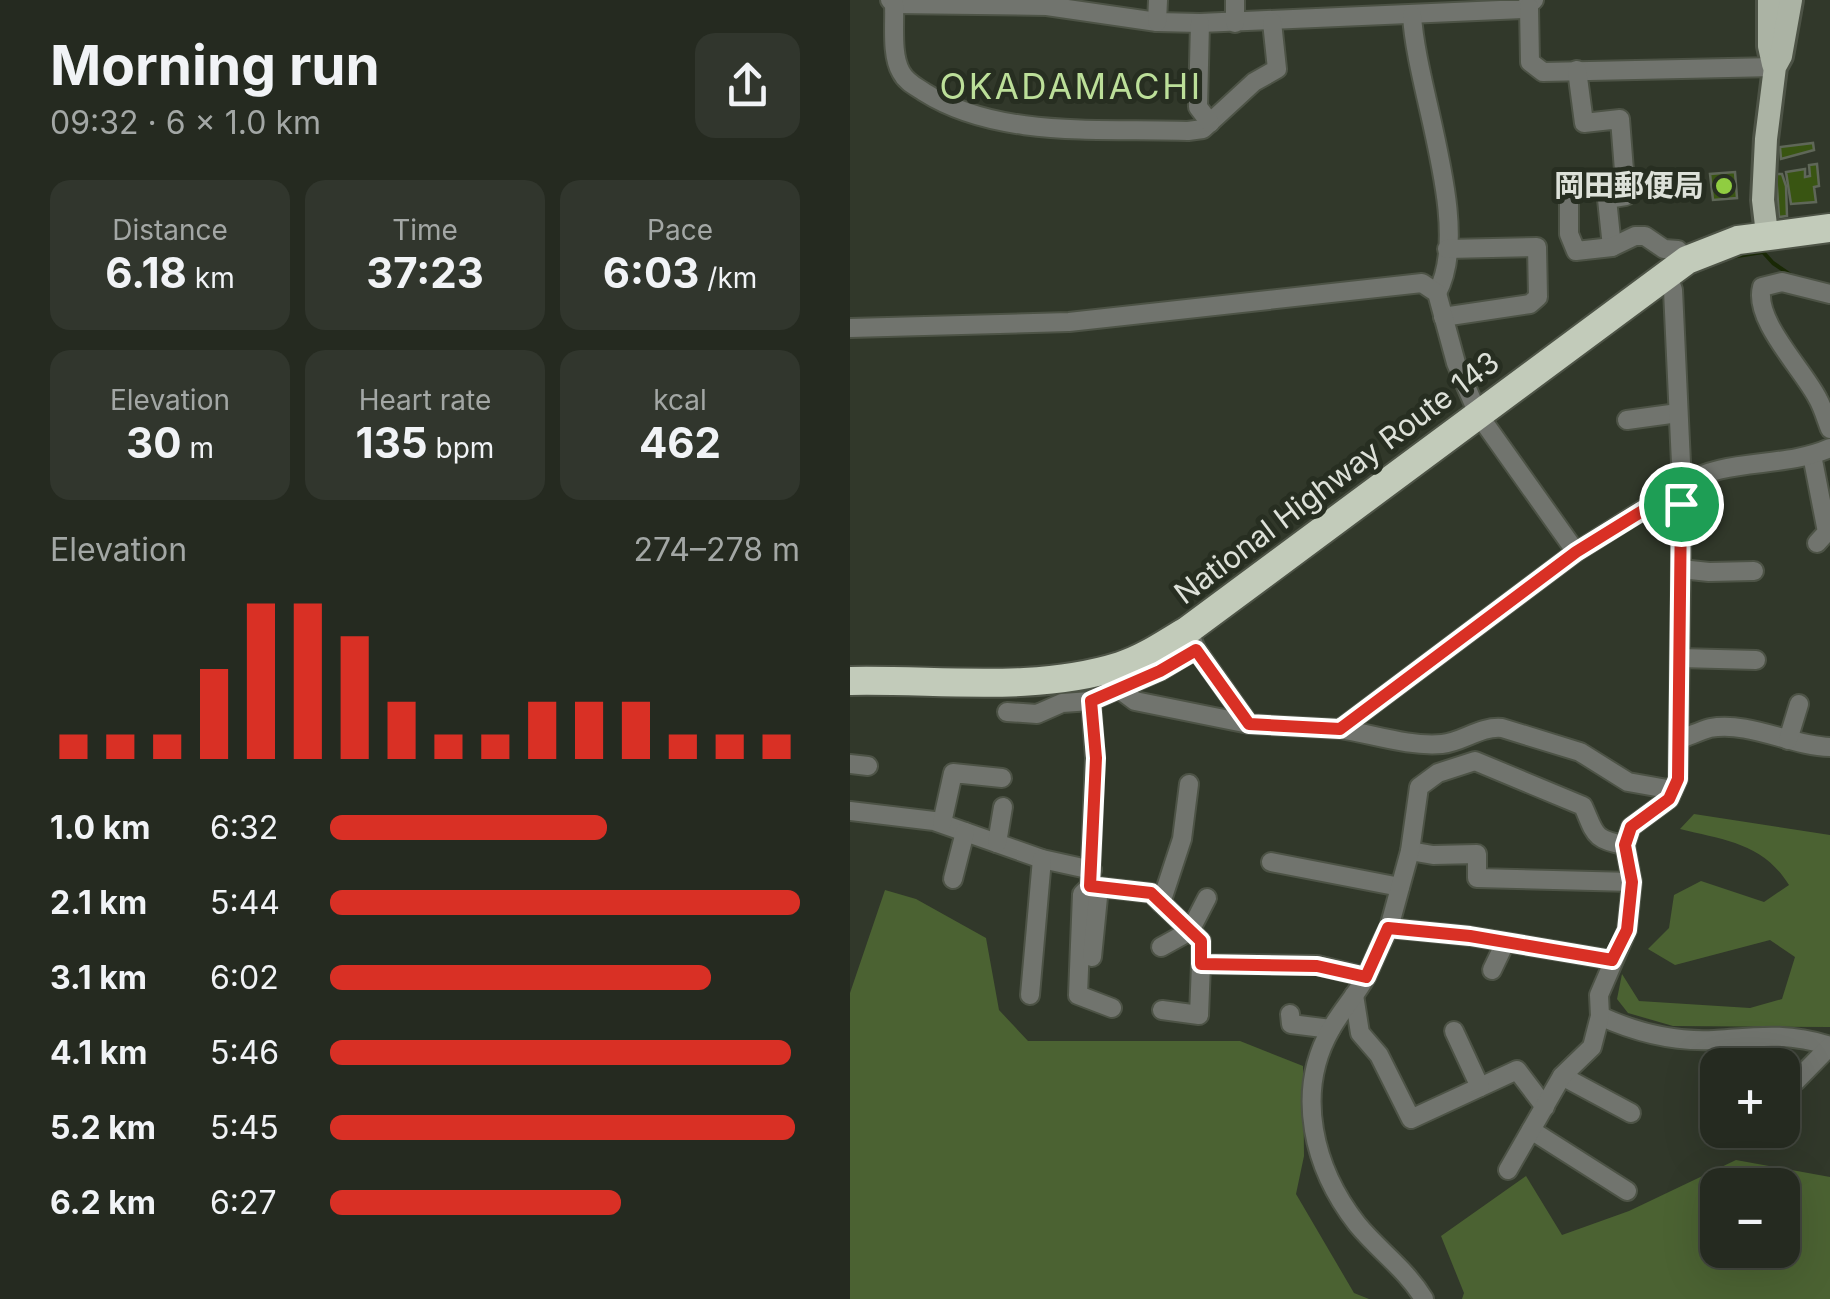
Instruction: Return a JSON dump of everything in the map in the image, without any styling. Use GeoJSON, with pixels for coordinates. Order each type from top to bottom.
{"type":"FeatureCollection","features":[{"type":"Feature","properties":{"kind":"highway","name":"National Highway Route 143"},"geometry":{"type":"LineString","coordinates":[[850,681],[1010,682],[1075,677],[1124,665],[1192,640],[1478,414],[1677,266],[1727,244],[1767,234],[1830,228]]}},
{"type":"Feature","properties":{"kind":"main road"},"geometry":{"type":"LineString","coordinates":[[1769,0],[1768,46],[1775,67]]}},
{"type":"Feature","properties":{"kind":"main road"},"geometry":{"type":"LineString","coordinates":[[1767,234],[1763,171],[1775,67],[1781,56],[1791,0]]}},
{"type":"Feature","properties":{"kind":"street"},"geometry":{"type":"LineString","coordinates":[[1157,22],[1158,0]]}},
{"type":"Feature","properties":{"kind":"street"},"geometry":{"type":"LineString","coordinates":[[1235,0],[1235,23]]}},
{"type":"Feature","properties":{"kind":"street"},"geometry":{"type":"LineString","coordinates":[[1272,22],[1277,68],[1254,82],[1203,129],[1028,125],[991,122],[946,106],[907,81],[898,68],[892,2],[1048,6],[1157,22],[1200,23],[1523,10],[1532,3]]}},
{"type":"Feature","properties":{"kind":"street"},"geometry":{"type":"LineString","coordinates":[[1532,3],[1530,62],[1543,72],[1775,67]]}},
{"type":"Feature","properties":{"kind":"street"},"geometry":{"type":"LineString","coordinates":[[1412,15],[1413,48],[1447,213],[1448,249],[1444,280],[1437,292]]}},
{"type":"Feature","properties":{"kind":"street"},"geometry":{"type":"LineString","coordinates":[[1200,23],[1198,106],[1210,123]]}},
{"type":"Feature","properties":{"kind":"street"},"geometry":{"type":"LineString","coordinates":[[1578,70],[1584,123],[1620,120],[1626,196],[1607,199],[1612,248]]}},
{"type":"Feature","properties":{"kind":"street"},"geometry":{"type":"LineString","coordinates":[[1508,1170],[1562,1076],[1592,1048],[1600,1016],[1599,995],[1627,930],[1632,882],[1625,845],[1631,827],[1669,799],[1678,779],[1682,485],[1673,290],[1678,250],[1636,236],[1612,248],[1576,251],[1569,234],[1569,197]]}},
{"type":"Feature","properties":{"kind":"street"},"geometry":{"type":"LineString","coordinates":[[1444,316],[1530,304],[1538,297],[1536,247],[1448,249]]}},
{"type":"Feature","properties":{"kind":"street"},"geometry":{"type":"LineString","coordinates":[[1830,294],[1782,282],[1762,287],[1760,293],[1763,314],[1818,397],[1830,428]]}},
{"type":"Feature","properties":{"kind":"street"},"geometry":{"type":"LineString","coordinates":[[850,328],[1070,322],[1422,283],[1437,292],[1456,363],[1478,414],[1576,552]]}},
{"type":"Feature","properties":{"kind":"street"},"geometry":{"type":"LineString","coordinates":[[1628,420],[1678,414]]}},
{"type":"Feature","properties":{"kind":"street"},"geometry":{"type":"LineString","coordinates":[[1682,485],[1697,475],[1821,452],[1827,532],[1817,543]]}},
{"type":"Feature","properties":{"kind":"street"},"geometry":{"type":"LineString","coordinates":[[1340,729],[1576,552],[1644,510],[1681,504]]}},
{"type":"Feature","properties":{"kind":"street"},"geometry":{"type":"LineString","coordinates":[[1680,569],[1754,571]]}},
{"type":"Feature","properties":{"kind":"street"},"geometry":{"type":"LineString","coordinates":[[1007,712],[1037,714],[1062,703],[1091,701],[1119,689],[1192,640],[1249,724]]}},
{"type":"Feature","properties":{"kind":"street"},"geometry":{"type":"LineString","coordinates":[[1680,658],[1756,660]]}},
{"type":"Feature","properties":{"kind":"street"},"geometry":{"type":"LineString","coordinates":[[1119,689],[1135,701],[1249,724],[1340,729],[1427,744],[1445,744],[1490,727],[1502,728],[1580,752],[1628,782],[1673,790]]}},
{"type":"Feature","properties":{"kind":"street"},"geometry":{"type":"LineString","coordinates":[[1091,701],[1096,758],[1092,957]]}},
{"type":"Feature","properties":{"kind":"street"},"geometry":{"type":"LineString","coordinates":[[1788,740],[1799,704]]}},
{"type":"Feature","properties":{"kind":"street"},"geometry":{"type":"LineString","coordinates":[[1680,739],[1713,728],[1755,731],[1810,746],[1830,747]]}},
{"type":"Feature","properties":{"kind":"street"},"geometry":{"type":"LineString","coordinates":[[1472,734],[1475,761]]}},
{"type":"Feature","properties":{"kind":"street"},"geometry":{"type":"LineString","coordinates":[[1424,1299],[1404,1269],[1359,1226],[1341,1201],[1318,1156],[1312,1124],[1319,1054],[1366,977],[1388,928],[1410,851],[1419,786],[1438,773],[1475,761],[1583,806],[1589,827],[1605,842],[1625,845]]}},
{"type":"Feature","properties":{"kind":"street"},"geometry":{"type":"LineString","coordinates":[[942,823],[953,773],[1002,778]]}},
{"type":"Feature","properties":{"kind":"street"},"geometry":{"type":"LineString","coordinates":[[1162,904],[1182,839],[1189,784]]}},
{"type":"Feature","properties":{"kind":"street"},"geometry":{"type":"LineString","coordinates":[[997,843],[1003,807]]}},
{"type":"Feature","properties":{"kind":"street"},"geometry":{"type":"LineString","coordinates":[[850,811],[942,823],[1094,881],[1151,893],[1201,941],[1199,1016],[1162,1010]]}},
{"type":"Feature","properties":{"kind":"street"},"geometry":{"type":"LineString","coordinates":[[953,879],[965,832]]}},
{"type":"Feature","properties":{"kind":"street"},"geometry":{"type":"LineString","coordinates":[[1410,851],[1477,854],[1476,878],[1632,882]]}},
{"type":"Feature","properties":{"kind":"street"},"geometry":{"type":"LineString","coordinates":[[1030,995],[1042,859]]}},
{"type":"Feature","properties":{"kind":"street"},"geometry":{"type":"LineString","coordinates":[[1271,862],[1400,887]]}},
{"type":"Feature","properties":{"kind":"street"},"geometry":{"type":"LineString","coordinates":[[1094,881],[1082,894],[1078,994],[1112,1008]]}},
{"type":"Feature","properties":{"kind":"street"},"geometry":{"type":"LineString","coordinates":[[1161,947],[1190,931],[1207,898]]}},
{"type":"Feature","properties":{"kind":"street"},"geometry":{"type":"LineString","coordinates":[[1388,928],[1612,960]]}},
{"type":"Feature","properties":{"kind":"street"},"geometry":{"type":"LineString","coordinates":[[1492,970],[1505,942]]}},
{"type":"Feature","properties":{"kind":"street"},"geometry":{"type":"LineString","coordinates":[[1201,964],[1317,966],[1366,977]]}},
{"type":"Feature","properties":{"kind":"street"},"geometry":{"type":"LineString","coordinates":[[1354,995],[1360,1033],[1379,1054],[1411,1120],[1517,1070],[1545,1107]]}},
{"type":"Feature","properties":{"kind":"street"},"geometry":{"type":"LineString","coordinates":[[1290,1014],[1291,1024],[1331,1029]]}},
{"type":"Feature","properties":{"kind":"street"},"geometry":{"type":"LineString","coordinates":[[1600,1016],[1652,1034],[1710,1040],[1801,1036],[1830,1046],[1800,1074]]}},
{"type":"Feature","properties":{"kind":"street"},"geometry":{"type":"LineString","coordinates":[[1454,1031],[1480,1087]]}},
{"type":"Feature","properties":{"kind":"street"},"geometry":{"type":"LineString","coordinates":[[1562,1076],[1631,1113]]}},
{"type":"Feature","properties":{"kind":"street"},"geometry":{"type":"LineString","coordinates":[[1531,1130],[1627,1191]]}},
{"type":"Feature","properties":{"kind":"green space"},"geometry":{"type":"Polygon","coordinates":[[[1694,814],[1830,835],[1830,1027],[1673,1026],[1628,1013],[1617,999],[1622,974],[1639,1001],[1750,1008],[1782,999],[1795,957],[1770,940],[1675,965],[1648,949],[1669,928],[1674,895],[1701,881],[1764,902],[1789,885],[1779,871],[1755,852],[1727,840],[1680,829],[1694,814]]]}},
{"type":"Feature","properties":{"kind":"green space"},"geometry":{"type":"Polygon","coordinates":[[[885,890],[916,899],[986,938],[999,1010],[1028,1041],[1240,1041],[1303,1066],[1304,1156],[1296,1194],[1354,1293],[1369,1299],[850,1299],[850,993],[885,890]]]}},
{"type":"Feature","properties":{"kind":"green space"},"geometry":{"type":"Polygon","coordinates":[[[1736,1160],[1780,1168],[1719,1168],[1736,1160]]]}},
{"type":"Feature","properties":{"kind":"green space"},"geometry":{"type":"Polygon","coordinates":[[[1800,1172],[1830,1177],[1830,1299],[1462,1299],[1464,1293],[1441,1236],[1526,1176],[1562,1235],[1629,1211],[1700,1177],[1700,1268],[1800,1268],[1800,1172]]]}},
{"type":"Feature","properties":{"kind":"building"},"geometry":{"type":"Polygon","coordinates":[[[1813,143],[1814,150],[1781,159],[1780,147],[1813,143]]]}},
{"type":"Feature","properties":{"kind":"building"},"geometry":{"type":"Polygon","coordinates":[[[1817,164],[1816,202],[1791,204],[1786,172],[1805,169],[1805,177],[1810,176],[1809,165],[1817,164]]]}},
{"type":"Feature","properties":{"kind":"building","name":"岡田郵便局"},"geometry":{"type":"Polygon","coordinates":[[[1735,172],[1737,198],[1713,200],[1710,174],[1735,172]]]}},
{"type":"Feature","properties":{"kind":"building"},"geometry":{"type":"Polygon","coordinates":[[[1776,174],[1782,174],[1786,186],[1787,216],[1779,217],[1776,174]]]}},
{"type":"Feature","properties":{"kind":"waterway"},"geometry":{"type":"LineString","coordinates":[[1731,257],[1763,252],[1792,276]]}},
{"type":"Feature","properties":{"kind":"place","name":"岡田郵便局"},"geometry":{"type":"Point","coordinates":[1724,186]}},
{"type":"Feature","properties":{"kind":"district","name":"OKADAMACHI"},"geometry":{"type":"Point","coordinates":[1071,87]}},
{"type":"Feature","properties":{"kind":"route"},"geometry":{"type":"LineString","coordinates":[[1681,504],[1678,779],[1669,799],[1631,827],[1625,845],[1632,882],[1627,930],[1612,960],[1470,936],[1388,928],[1366,977],[1317,966],[1201,964],[1201,941],[1151,893],[1090,886],[1096,758],[1091,701],[1160,671],[1196,650],[1249,724],[1340,729],[1576,552],[1644,510],[1681,504]]}}]}
